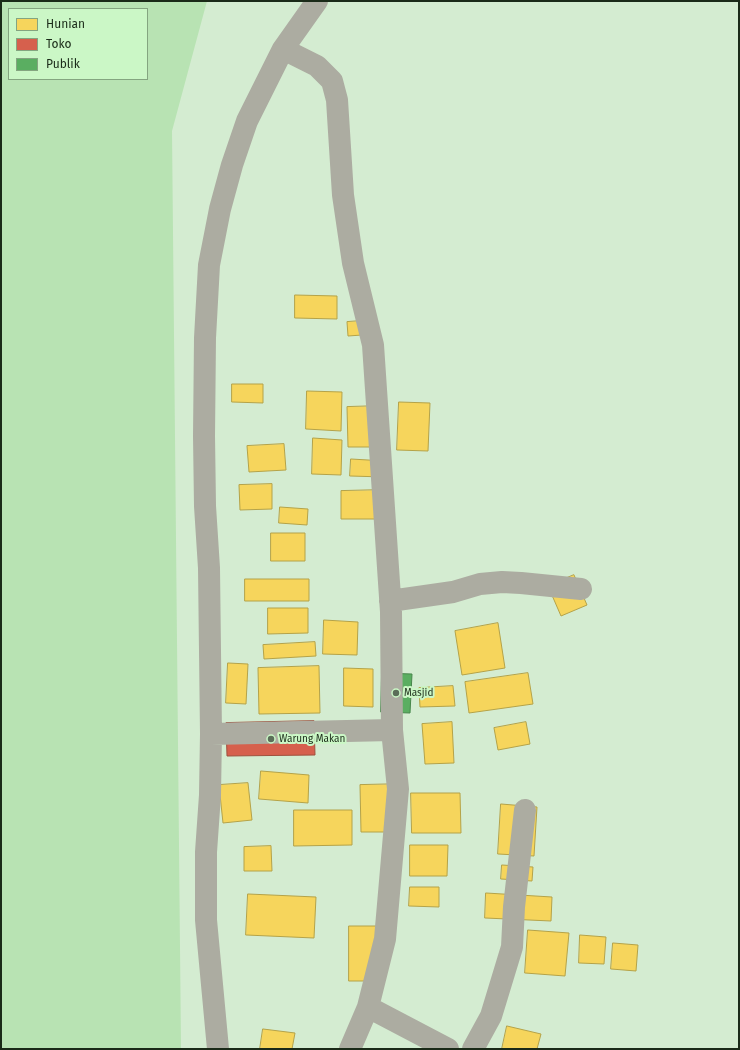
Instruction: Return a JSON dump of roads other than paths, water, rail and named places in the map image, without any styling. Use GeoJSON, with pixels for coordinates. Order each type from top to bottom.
{"type":"FeatureCollection","features":[{"type":"Feature","properties":{"kind":"street"},"geometry":{"type":"LineString","coordinates":[[218,1049],[206,920],[206,852],[210,795],[211,734],[209,568],[205,506],[204,436],[205,338],[209,265],[220,208],[247,121],[283,49],[318,1]]}},
{"type":"Feature","properties":{"kind":"street"},"geometry":{"type":"LineString","coordinates":[[283,49],[317,66],[332,82],[336,100],[343,195],[353,263],[373,345],[390,601],[392,730],[398,789],[386,939],[368,1007],[350,1049]]}},
{"type":"Feature","properties":{"kind":"street"},"geometry":{"type":"LineString","coordinates":[[390,601],[453,592],[480,584],[502,582],[581,589]]}},
{"type":"Feature","properties":{"kind":"street"},"geometry":{"type":"LineString","coordinates":[[211,734],[392,730]]}},
{"type":"Feature","properties":{"kind":"street"},"geometry":{"type":"LineString","coordinates":[[473,1049],[491,1016],[512,947],[514,908],[525,810]]}},
{"type":"Feature","properties":{"kind":"street"},"geometry":{"type":"LineString","coordinates":[[368,1007],[448,1049]]}},
{"type":"Feature","properties":{"kind":"place","name":"Masjid"},"geometry":{"type":"Point","coordinates":[396,693]}},
{"type":"Feature","properties":{"kind":"place","name":"Warung Makan"},"geometry":{"type":"Point","coordinates":[271,739]}}]}
